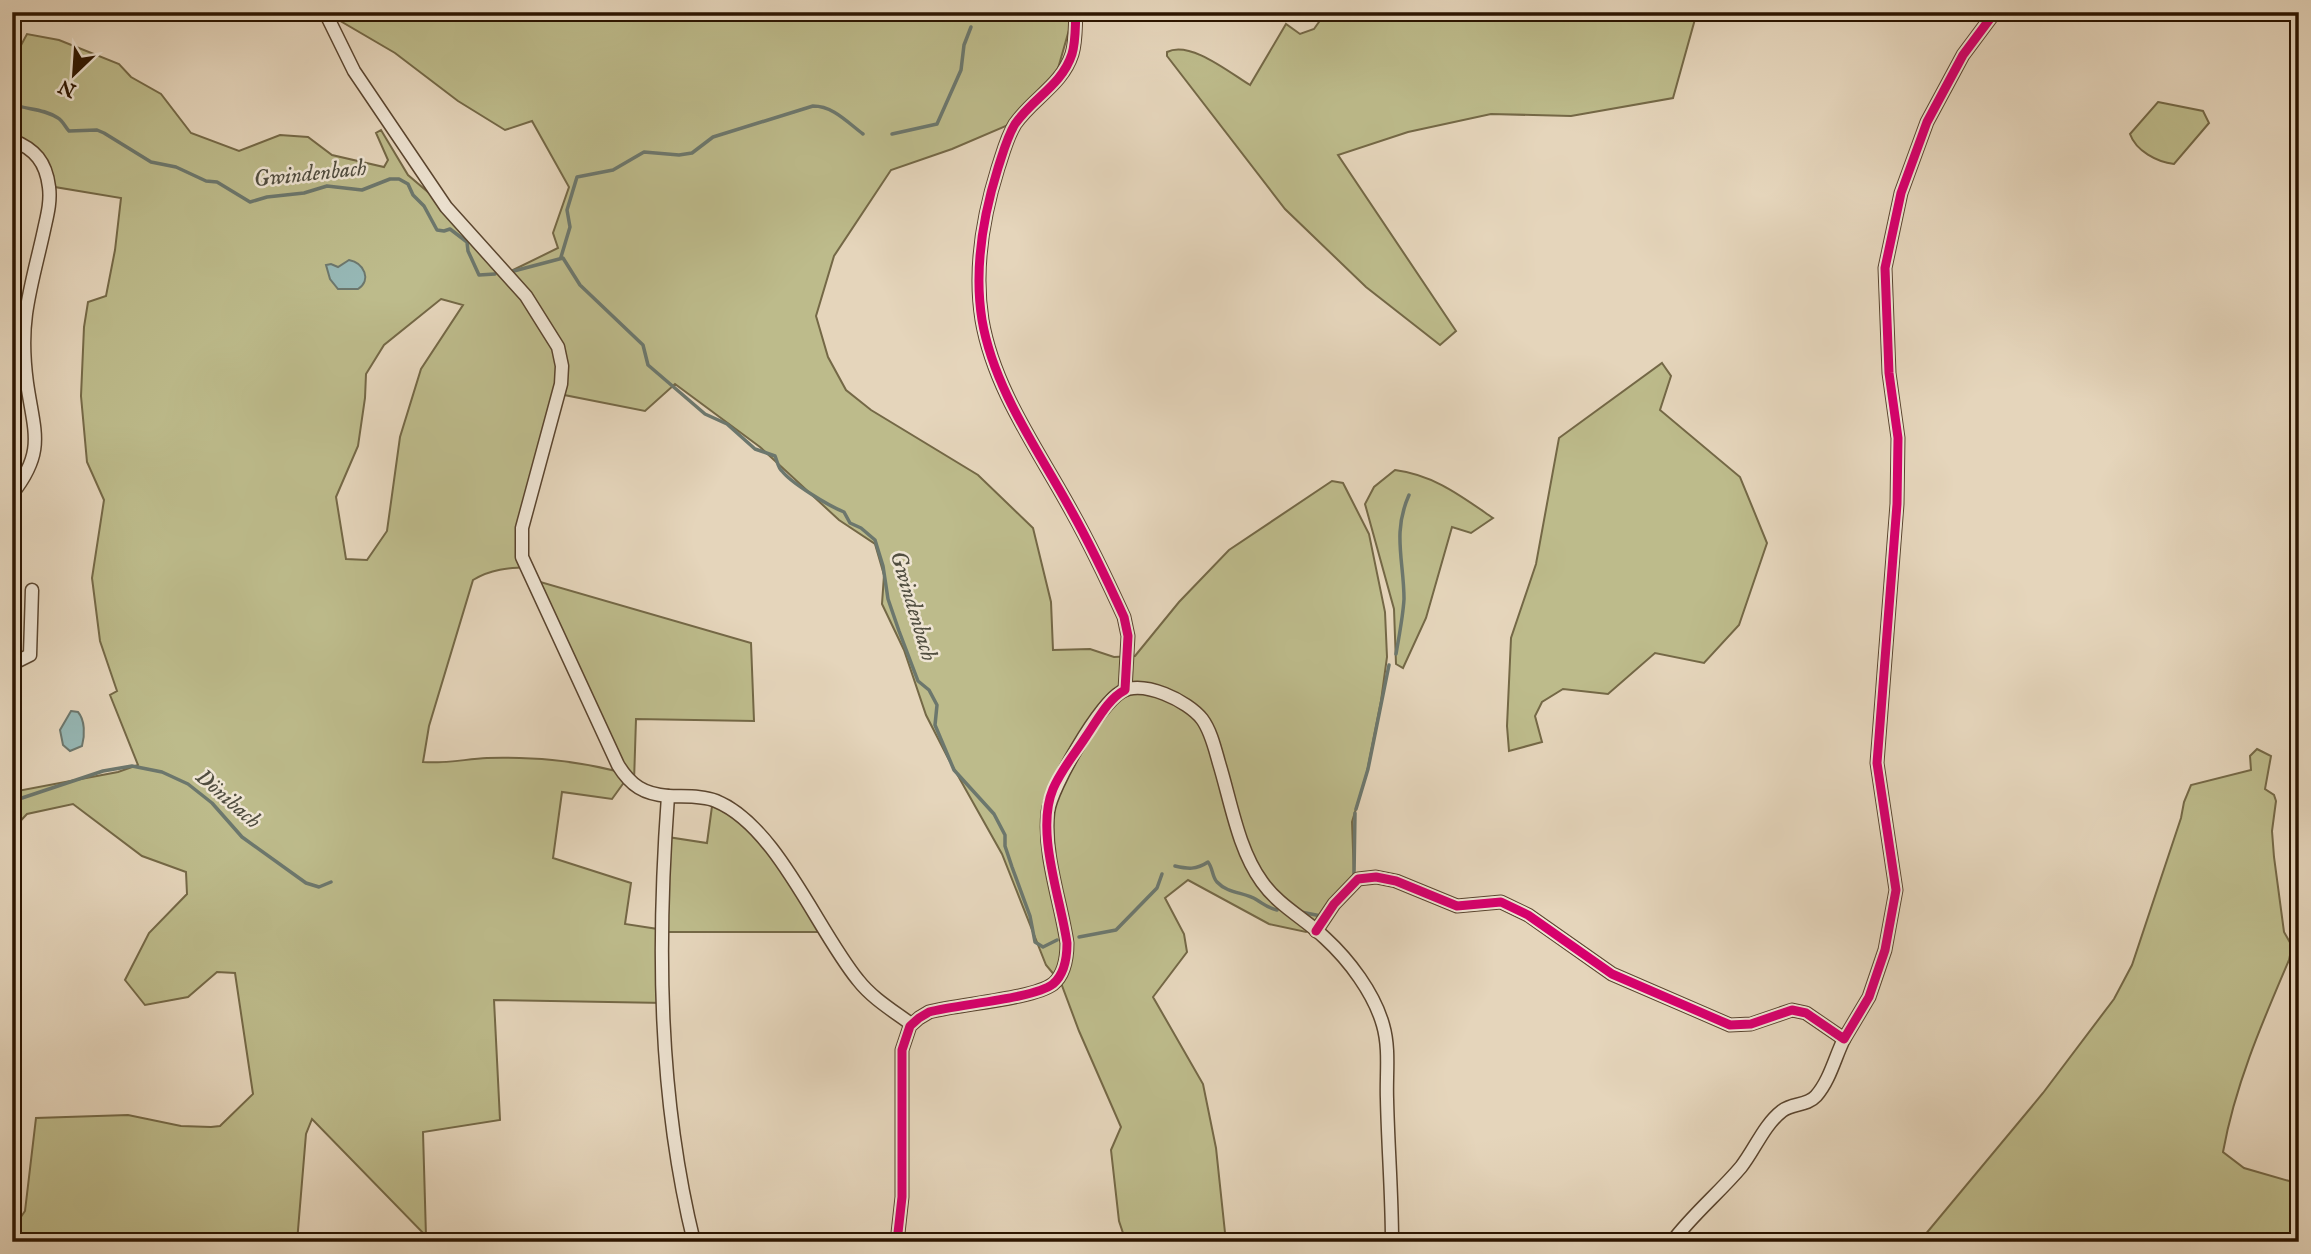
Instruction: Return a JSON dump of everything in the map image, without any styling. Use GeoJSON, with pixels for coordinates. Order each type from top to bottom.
{"type":"FeatureCollection","features":[{"type":"Feature","properties":{"kind":"street"},"geometry":{"type":"LineString","coordinates":[[325,12],[354,71],[446,208],[526,296],[555,341],[562,366],[561,384],[525,514],[520,552],[618,765],[636,788],[668,796],[712,799],[747,823],[796,883],[859,981],[875,998],[911,1024]]}},
{"type":"Feature","properties":{"kind":"street"},"geometry":{"type":"LineString","coordinates":[[1076,12],[1073,50],[1066,69],[1055,84],[1016,123],[1002,154],[983,234],[979,297],[987,340],[1000,377],[1043,461],[1072,510],[1124,617],[1128,636],[1125,690]]}},
{"type":"Feature","properties":{"kind":"street"},"geometry":{"type":"LineString","coordinates":[[1672,1242],[1696,1212],[1743,1164],[1782,1111],[1794,1104],[1808,1102],[1816,1096],[1844,1039],[1869,997],[1885,950],[1896,890],[1877,763],[1897,504],[1898,438],[1889,373],[1885,268],[1901,193],[1927,122],[1963,55],[1995,12]]}},
{"type":"Feature","properties":{"kind":"street"},"geometry":{"type":"LineString","coordinates":[[12,140],[27,146],[37,155],[44,166],[50,195],[30,288],[24,335],[26,380],[36,427],[36,442],[32,463],[12,494]]}},
{"type":"Feature","properties":{"kind":"street"},"geometry":{"type":"LineString","coordinates":[[12,664],[30,655],[32,590]]}},
{"type":"Feature","properties":{"kind":"street"},"geometry":{"type":"LineString","coordinates":[[897,1242],[902,1197],[902,1050],[911,1024],[923,1015],[938,1010],[1041,989],[1055,983],[1060,976],[1066,961],[1067,943],[1048,832],[1050,799],[1058,781],[1114,698],[1125,690],[1140,688],[1159,692],[1184,704],[1200,717],[1208,729],[1242,839],[1257,875],[1280,901],[1330,943],[1365,987],[1383,1025],[1386,1040],[1392,1242]]}},
{"type":"Feature","properties":{"kind":"street"},"geometry":{"type":"LineString","coordinates":[[668,796],[661,1000],[679,1175],[694,1242]]}},
{"type":"Feature","properties":{"kind":"street"},"geometry":{"type":"LineString","coordinates":[[1316,930],[1334,904],[1358,879],[1376,877],[1396,881],[1457,906],[1502,902],[1528,915],[1612,974],[1634,986],[1730,1025],[1751,1024],[1792,1010],[1806,1013],[1844,1039]]}},
{"type":"Feature","properties":{"kind":"shaded area"},"geometry":{"type":"Polygon","coordinates":[[[325,12],[1070,12],[1069,30],[1057,72],[1042,97],[1006,126],[952,149],[891,170],[834,256],[816,316],[828,357],[846,390],[871,410],[978,475],[1033,528],[1051,602],[1053,650],[1090,649],[1114,657],[1135,656],[1179,602],[1229,550],[1332,481],[1343,483],[1369,534],[1385,612],[1387,657],[1367,772],[1352,822],[1354,877],[1306,932],[1269,924],[1188,880],[1165,898],[1184,934],[1187,952],[1153,997],[1203,1084],[1216,1148],[1226,1242],[1126,1242],[1119,1221],[1111,1150],[1121,1127],[1061,983],[1046,965],[1002,854],[926,715],[904,650],[882,604],[884,575],[875,544],[839,520],[760,447],[675,384],[645,411],[564,395],[526,527],[525,547],[529,567],[493,571],[473,580],[429,726],[423,762],[487,758],[536,759],[584,764],[616,771],[537,581],[751,643],[754,721],[636,719],[634,782],[625,781],[612,799],[562,792],[553,858],[631,883],[625,924],[658,929],[661,836],[707,843],[713,799],[750,823],[830,932],[666,932],[665,1003],[494,1000],[500,1120],[423,1132],[426,1236],[312,1119],[306,1134],[297,1242],[12,1242],[12,1230],[25,1211],[36,1118],[128,1115],[181,1126],[211,1127],[220,1126],[253,1094],[235,973],[217,972],[188,997],[145,1005],[125,980],[149,933],[187,894],[186,872],[142,856],[73,804],[27,814],[12,830],[12,792],[118,772],[138,765],[110,695],[117,691],[100,641],[92,578],[104,500],[87,462],[81,396],[84,327],[88,302],[106,296],[121,198],[49,186],[44,166],[12,140],[12,62],[27,34],[59,40],[119,64],[131,77],[161,94],[191,133],[239,151],[280,135],[308,137],[332,155],[384,167],[388,160],[376,133],[381,130],[408,175],[442,204],[509,272],[558,248],[553,233],[569,187],[532,121],[505,130],[458,101],[395,53],[325,12]],[[441,299],[384,345],[366,374],[358,446],[336,497],[346,559],[367,560],[387,531],[400,437],[421,369],[463,305],[441,299]]]}},
{"type":"Feature","properties":{"kind":"shaded area"},"geometry":{"type":"Polygon","coordinates":[[[1326,12],[1697,12],[1673,98],[1571,116],[1491,114],[1408,132],[1338,155],[1456,331],[1440,345],[1366,287],[1285,209],[1167,56],[1167,52],[1176,49],[1187,50],[1221,66],[1250,85],[1286,24],[1300,34],[1314,29],[1326,12]]]}},
{"type":"Feature","properties":{"kind":"shaded area"},"geometry":{"type":"Polygon","coordinates":[[[2158,102],[2203,111],[2209,123],[2174,164],[2148,155],[2137,146],[2130,134],[2158,102]]]}},
{"type":"Feature","properties":{"kind":"shaded area"},"geometry":{"type":"Polygon","coordinates":[[[1662,363],[1671,376],[1660,410],[1740,477],[1767,543],[1739,625],[1704,663],[1655,653],[1608,694],[1563,689],[1542,702],[1535,716],[1542,742],[1509,751],[1507,726],[1511,638],[1536,564],[1559,438],[1662,363]]]}},
{"type":"Feature","properties":{"kind":"shaded area"},"geometry":{"type":"Polygon","coordinates":[[[1395,470],[1435,482],[1493,518],[1471,533],[1452,527],[1426,618],[1403,668],[1396,664],[1394,609],[1365,504],[1374,487],[1395,470]]]}},
{"type":"Feature","properties":{"kind":"shaded area"},"geometry":{"type":"Polygon","coordinates":[[[2257,749],[2271,756],[2265,789],[2274,795],[2276,801],[2272,831],[2274,857],[2284,932],[2292,946],[2289,960],[2242,1078],[2223,1152],[2244,1168],[2289,1181],[2299,1174],[2299,1242],[1919,1242],[2043,1093],[2114,999],[2132,965],[2191,785],[2251,770],[2250,756],[2257,749]]]}},
{"type":"Feature","properties":{"kind":"water"},"geometry":{"type":"Polygon","coordinates":[[[349,260],[362,268],[365,281],[358,289],[338,289],[330,279],[326,265],[338,267],[349,260]]]}},
{"type":"Feature","properties":{"kind":"water"},"geometry":{"type":"Polygon","coordinates":[[[71,711],[80,715],[84,733],[82,746],[70,751],[63,745],[60,730],[71,711]]]}},
{"type":"Feature","properties":{"kind":"waterway"},"geometry":{"type":"LineString","coordinates":[[892,134],[937,124],[961,70],[964,45],[971,27]]}},
{"type":"Feature","properties":{"kind":"waterway","name":"Gwindenbach"},"geometry":{"type":"LineString","coordinates":[[12,104],[52,115],[69,131],[97,130],[151,162],[176,167],[206,181],[217,182],[250,202],[267,197],[304,193],[327,186],[362,190],[390,179],[399,179],[408,184],[437,230],[450,229],[467,242],[468,251],[479,275],[495,274]]}},
{"type":"Feature","properties":{"kind":"waterway"},"geometry":{"type":"LineString","coordinates":[[561,257],[570,227],[567,210],[577,177],[613,170],[644,152],[679,155],[692,153],[713,137],[813,106],[833,112],[863,134]]}},
{"type":"Feature","properties":{"kind":"waterway","name":"Gwindenbach"},"geometry":{"type":"LineString","coordinates":[[510,272],[563,258],[580,285],[643,345],[648,365],[705,414],[727,424],[755,449],[775,456],[781,470],[793,482],[844,512],[850,523],[875,540],[883,566],[888,599],[918,681],[929,690],[937,705],[935,725],[954,770],[994,814],[1005,835],[1005,846],[1030,916],[1035,942],[1043,947],[1057,940]]}},
{"type":"Feature","properties":{"kind":"waterway"},"geometry":{"type":"LineString","coordinates":[[1396,654],[1404,599],[1401,522],[1409,495]]}},
{"type":"Feature","properties":{"kind":"waterway"},"geometry":{"type":"LineString","coordinates":[[1356,809],[1368,769],[1389,665]]}},
{"type":"Feature","properties":{"kind":"waterway","name":"Dönibach"},"geometry":{"type":"LineString","coordinates":[[12,803],[103,771],[132,766],[162,772],[188,784],[212,803],[242,837],[306,883],[319,887],[331,882]]}},
{"type":"Feature","properties":{"kind":"waterway"},"geometry":{"type":"LineString","coordinates":[[1354,875],[1355,813]]}},
{"type":"Feature","properties":{"kind":"waterway"},"geometry":{"type":"LineString","coordinates":[[1175,866],[1192,868],[1208,862],[1215,880],[1221,886],[1252,897],[1277,910]]}},
{"type":"Feature","properties":{"kind":"waterway","name":"Gwindenbach"},"geometry":{"type":"LineString","coordinates":[[1079,937],[1116,930],[1157,888],[1162,874]]}},
{"type":"Feature","properties":{"kind":"waterway"},"geometry":{"type":"LineString","coordinates":[[1301,912],[1321,916]]}},
{"type":"Feature","properties":{"kind":"cycle path"},"geometry":{"type":"LineString","coordinates":[[897,1242],[902,1197],[902,1050],[910,1026],[929,1012],[1029,994],[1053,984],[1060,975],[1066,959],[1067,943],[1048,845],[1048,806],[1064,768],[1104,710],[1125,690],[1128,636],[1124,617],[1086,538],[1019,419],[996,371],[982,320],[980,301],[981,243],[1003,151],[1015,124],[1054,83],[1067,65],[1074,44],[1076,12]]}},
{"type":"Feature","properties":{"kind":"cycle path"},"geometry":{"type":"LineString","coordinates":[[1316,931],[1334,904],[1358,879],[1376,877],[1396,881],[1457,906],[1501,902],[1528,915],[1612,974],[1730,1025],[1751,1024],[1792,1010],[1806,1013],[1844,1039],[1869,997],[1885,950],[1896,890],[1877,763],[1897,504],[1898,438],[1889,373],[1885,268],[1901,193],[1927,122],[1963,55],[1995,12]]}}]}
